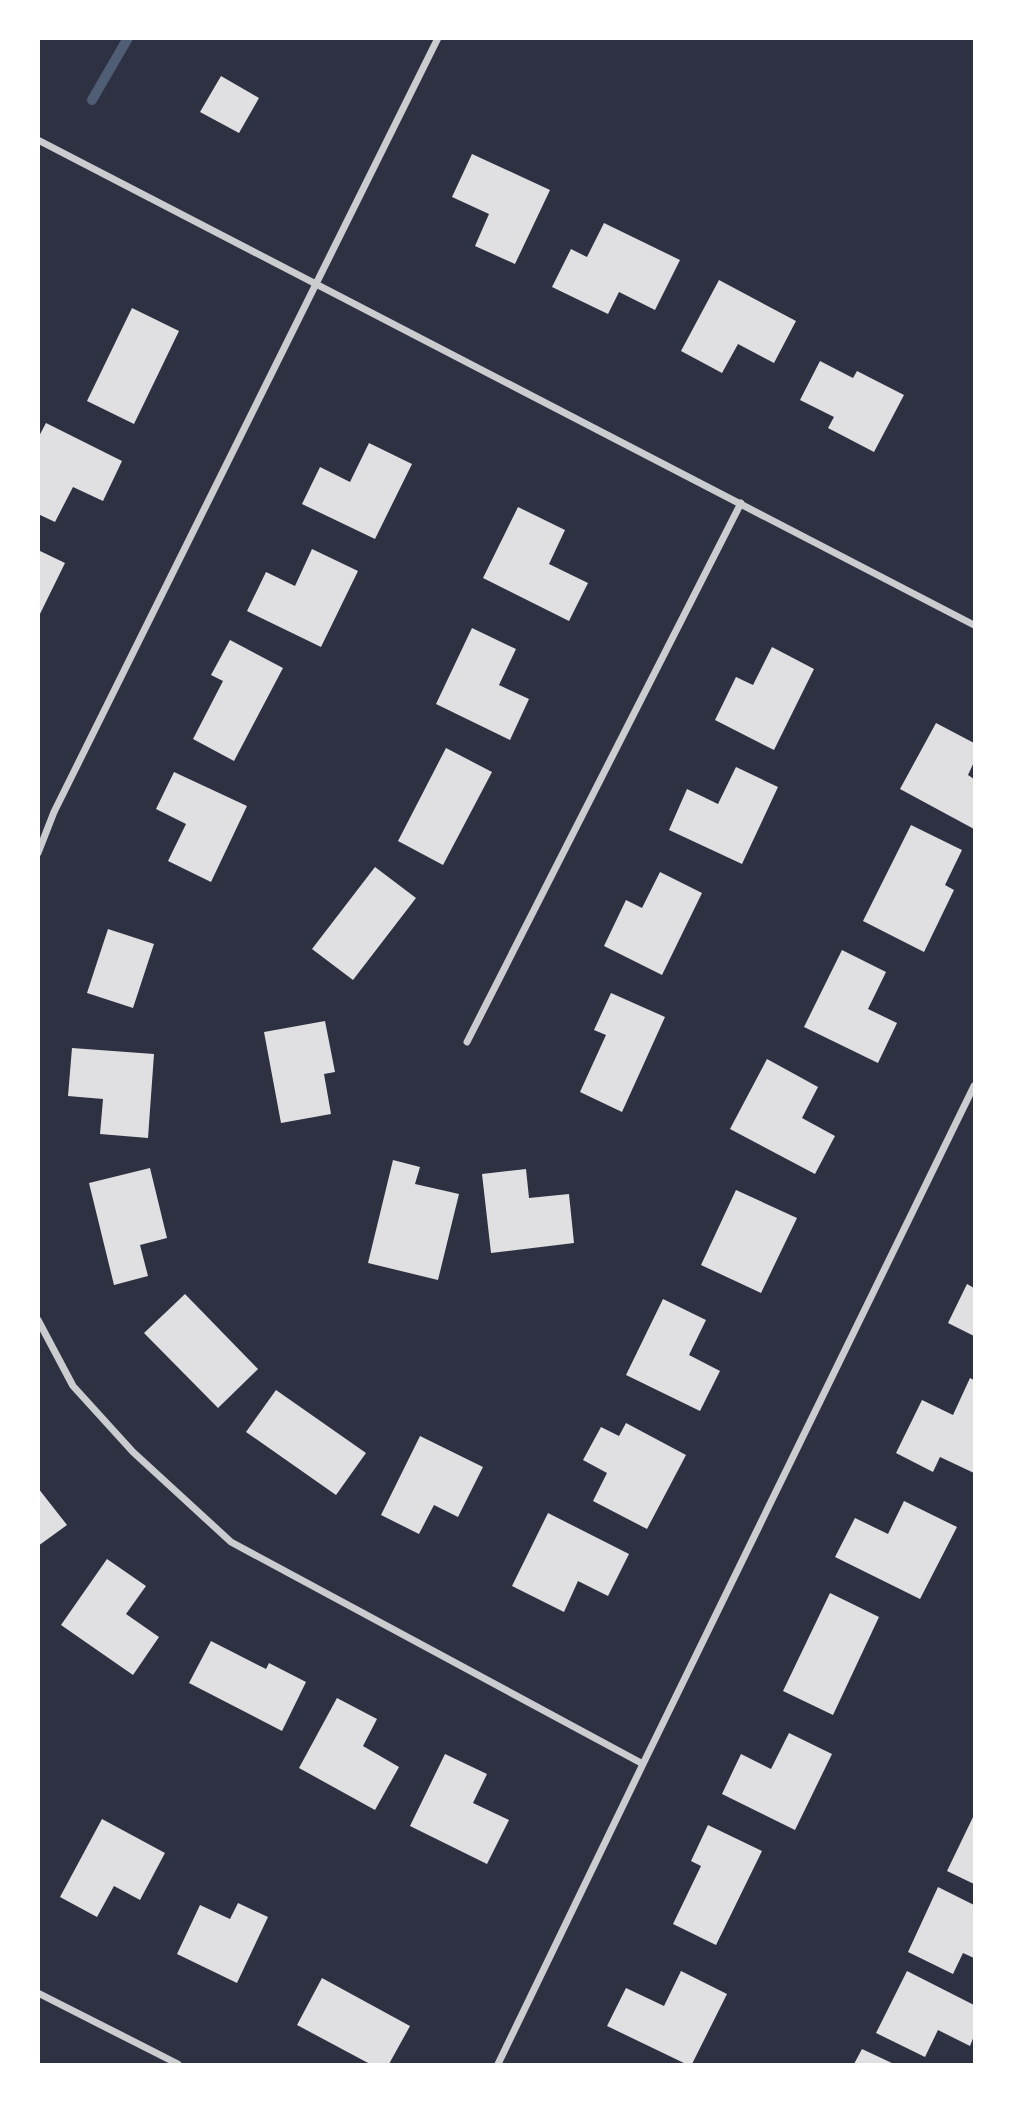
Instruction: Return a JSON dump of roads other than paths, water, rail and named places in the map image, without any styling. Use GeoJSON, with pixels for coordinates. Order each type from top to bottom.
{"type":"FeatureCollection","features":[{"type":"Feature","properties":{"kind":"street"},"geometry":{"type":"LineString","coordinates":[[38,853],[54,812],[438,38]]}},
{"type":"Feature","properties":{"kind":"street"},"geometry":{"type":"LineString","coordinates":[[38,141],[975,625]]}},
{"type":"Feature","properties":{"kind":"street"},"geometry":{"type":"LineString","coordinates":[[467,1042],[741,503]]}},
{"type":"Feature","properties":{"kind":"street"},"geometry":{"type":"LineString","coordinates":[[498,2064],[975,1086]]}},
{"type":"Feature","properties":{"kind":"street"},"geometry":{"type":"LineString","coordinates":[[38,1320],[73,1386],[132,1452],[231,1542],[643,1763]]}},
{"type":"Feature","properties":{"kind":"street"},"geometry":{"type":"LineString","coordinates":[[38,1993],[178,2064]]}},
{"type":"Feature","properties":{"kind":"waterway"},"geometry":{"type":"LineString","coordinates":[[92,100],[128,38]]}}]}
